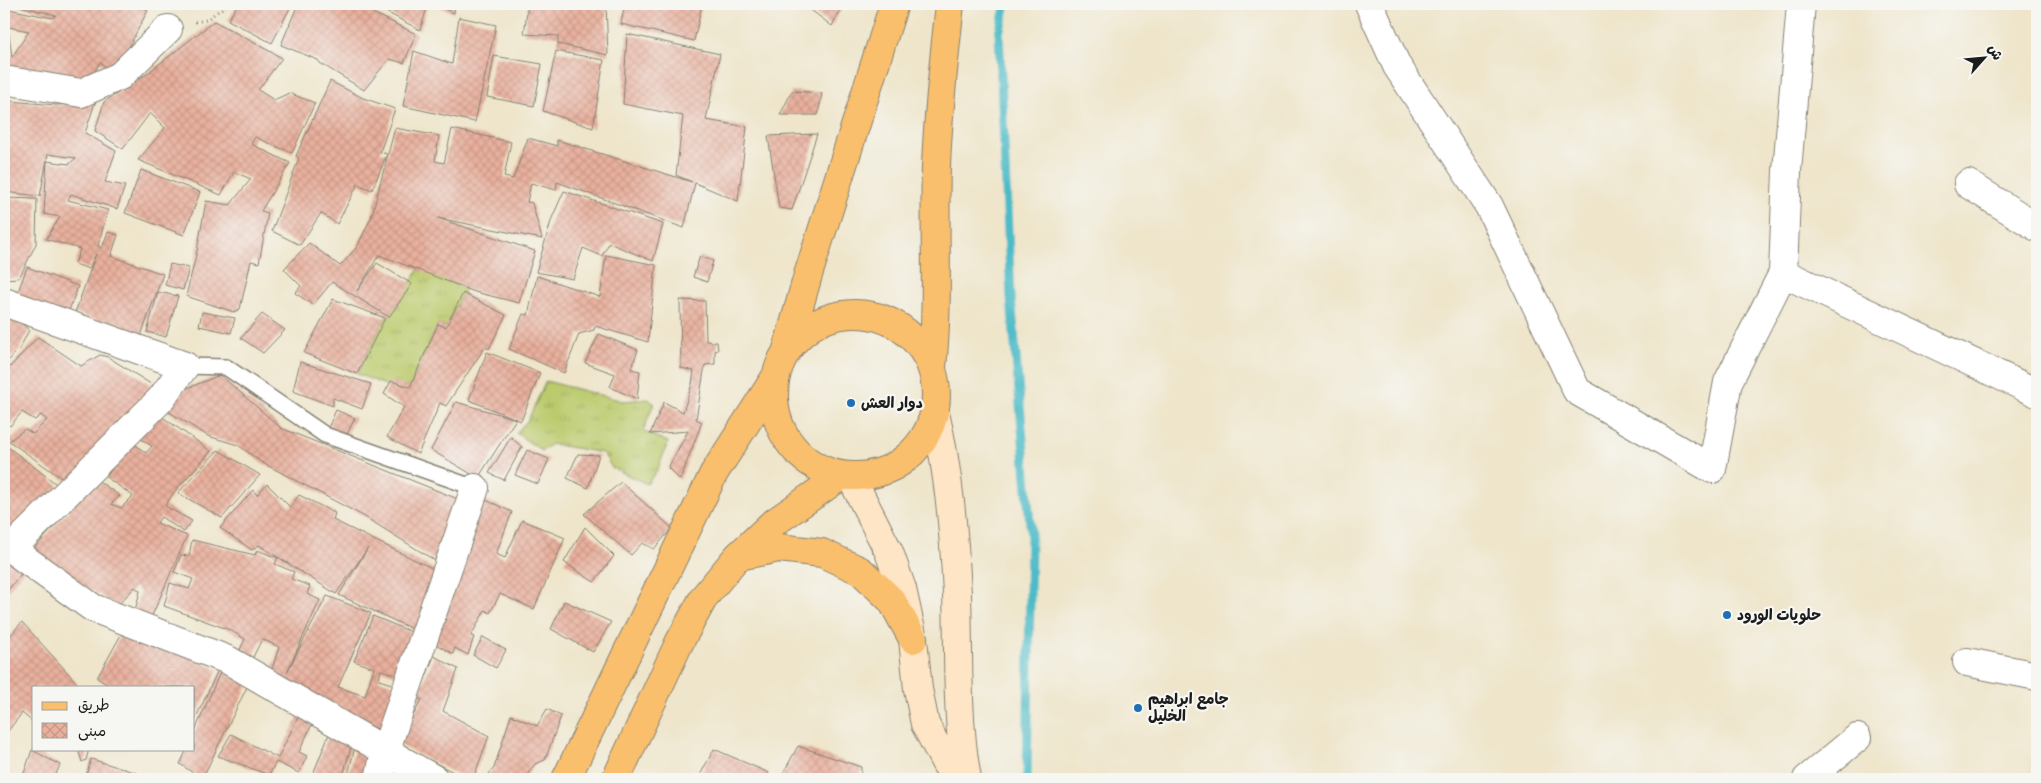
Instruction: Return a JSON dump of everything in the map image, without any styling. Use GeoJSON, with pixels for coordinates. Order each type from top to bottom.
{"type":"FeatureCollection","features":[{"type":"Feature","properties":{"kind":"main road"},"geometry":{"type":"LineString","coordinates":[[566,779],[714,473],[775,378],[787,351],[808,275],[894,4]]}},
{"type":"Feature","properties":{"kind":"main road"},"geometry":{"type":"LineString","coordinates":[[775,378],[774,400],[778,421],[788,441],[802,457],[820,470],[846,477],[874,475],[895,467],[913,453],[927,434],[935,413],[936,390],[932,367],[936,330],[936,167],[940,95],[950,4]]}},
{"type":"Feature","properties":{"kind":"main road"},"geometry":{"type":"LineString","coordinates":[[787,351],[804,332],[826,319],[851,314],[876,316],[900,327],[919,344],[932,367]]}},
{"type":"Feature","properties":{"kind":"main road"},"geometry":{"type":"LineString","coordinates":[[616,779],[679,643],[704,597],[737,557],[772,524],[846,477]]}},
{"type":"Feature","properties":{"kind":"main road"},"geometry":{"type":"LineString","coordinates":[[737,557],[779,548],[822,553],[830,556],[861,571],[892,601],[913,638]]}},
{"type":"Feature","properties":{"kind":"street"},"geometry":{"type":"LineString","coordinates":[[1369,4],[1397,66],[1489,206],[1577,391],[1712,469],[1728,382],[1783,273],[1788,171],[1801,4]]}},
{"type":"Feature","properties":{"kind":"street"},"geometry":{"type":"LineString","coordinates":[[4,80],[80,93],[120,76],[168,29]]}},
{"type":"Feature","properties":{"kind":"street"},"geometry":{"type":"LineString","coordinates":[[1968,184],[2037,227]]}},
{"type":"Feature","properties":{"kind":"street"},"geometry":{"type":"LineString","coordinates":[[1783,273],[2037,393]]}},
{"type":"Feature","properties":{"kind":"street"},"geometry":{"type":"LineString","coordinates":[[4,302],[185,366],[161,399],[11,549],[93,608],[228,660],[434,779]]}},
{"type":"Feature","properties":{"kind":"street"},"geometry":{"type":"LineString","coordinates":[[935,413],[944,453],[950,496],[962,750],[967,779]]}},
{"type":"Feature","properties":{"kind":"street"},"geometry":{"type":"LineString","coordinates":[[846,477],[889,552],[902,590],[913,638],[918,689],[926,724],[946,764],[960,779]]}},
{"type":"Feature","properties":{"kind":"street"},"geometry":{"type":"LineString","coordinates":[[379,779],[385,752],[475,488]]}},
{"type":"Feature","properties":{"kind":"street"},"geometry":{"type":"LineString","coordinates":[[1967,662],[2037,676]]}},
{"type":"Feature","properties":{"kind":"street"},"geometry":{"type":"LineString","coordinates":[[1807,779],[1857,738]]}},
{"type":"Feature","properties":{"kind":"lane"},"geometry":{"type":"LineString","coordinates":[[185,366],[226,367],[325,435],[475,488]]}},
{"type":"Feature","properties":{"kind":"path"},"geometry":{"type":"LineString","coordinates":[[168,29],[206,20],[228,4]]}},
{"type":"Feature","properties":{"kind":"green space"},"geometry":{"type":"Polygon","coordinates":[[[419,269],[465,288],[446,327],[438,324],[410,387],[388,386],[357,374],[385,318],[389,317],[419,269]]]}},
{"type":"Feature","properties":{"kind":"green space"},"geometry":{"type":"Polygon","coordinates":[[[546,381],[623,401],[648,399],[654,403],[643,431],[668,442],[658,469],[647,484],[612,468],[603,453],[551,444],[542,451],[516,433],[528,420],[546,381]]]}},
{"type":"Feature","properties":{"kind":"building"},"geometry":{"type":"Polygon","coordinates":[[[12,4],[134,4],[148,10],[120,64],[111,71],[100,62],[88,84],[23,71],[4,65],[4,8],[52,18],[56,15],[12,4]],[[8,27],[12,57],[29,31],[8,27]]]}},
{"type":"Feature","properties":{"kind":"building"},"geometry":{"type":"Polygon","coordinates":[[[238,4],[292,4],[272,43],[228,20],[238,4]]]}},
{"type":"Feature","properties":{"kind":"building"},"geometry":{"type":"Polygon","coordinates":[[[298,4],[333,4],[342,8],[359,6],[416,34],[404,63],[389,59],[364,90],[318,60],[281,45],[298,4]]]}},
{"type":"Feature","properties":{"kind":"building"},"geometry":{"type":"Polygon","coordinates":[[[371,4],[425,4],[428,5],[420,30],[371,4]]]}},
{"type":"Feature","properties":{"kind":"building"},"geometry":{"type":"Polygon","coordinates":[[[431,4],[455,4],[454,13],[431,4]]]}},
{"type":"Feature","properties":{"kind":"building"},"geometry":{"type":"Polygon","coordinates":[[[528,4],[606,4],[608,55],[558,44],[558,36],[524,34],[528,4]]]}},
{"type":"Feature","properties":{"kind":"building"},"geometry":{"type":"Polygon","coordinates":[[[625,4],[702,4],[694,41],[621,24],[625,4]]]}},
{"type":"Feature","properties":{"kind":"building"},"geometry":{"type":"Polygon","coordinates":[[[808,4],[844,4],[832,26],[807,7],[808,4]]]}},
{"type":"Feature","properties":{"kind":"building"},"geometry":{"type":"Polygon","coordinates":[[[459,17],[496,25],[475,122],[403,106],[414,51],[452,64],[459,17]]]}},
{"type":"Feature","properties":{"kind":"building"},"geometry":{"type":"Polygon","coordinates":[[[214,21],[282,58],[258,90],[274,100],[289,93],[315,103],[292,153],[255,137],[251,144],[290,163],[261,211],[268,213],[259,263],[251,261],[240,309],[234,312],[186,296],[206,201],[230,205],[251,179],[234,172],[221,195],[138,160],[165,128],[150,113],[123,149],[95,131],[104,102],[148,73],[214,21]]]}},
{"type":"Feature","properties":{"kind":"building"},"geometry":{"type":"Polygon","coordinates":[[[627,34],[720,54],[706,120],[747,127],[738,201],[695,183],[684,228],[557,182],[556,190],[531,183],[527,202],[532,203],[542,239],[438,218],[535,251],[519,303],[475,292],[379,255],[357,291],[377,263],[412,284],[389,317],[332,282],[313,305],[295,293],[301,286],[284,269],[309,243],[340,266],[357,247],[371,218],[395,128],[439,136],[435,161],[444,163],[452,129],[511,142],[504,177],[513,179],[528,138],[557,146],[557,140],[692,182],[676,175],[683,116],[623,104],[627,34]]]}},
{"type":"Feature","properties":{"kind":"building"},"geometry":{"type":"Polygon","coordinates":[[[556,51],[604,60],[593,128],[543,111],[556,51]]]}},
{"type":"Feature","properties":{"kind":"building"},"geometry":{"type":"Polygon","coordinates":[[[494,56],[542,64],[534,106],[487,97],[494,56]]]}},
{"type":"Feature","properties":{"kind":"building"},"geometry":{"type":"Polygon","coordinates":[[[330,81],[363,98],[395,109],[380,152],[387,154],[372,190],[358,184],[337,224],[321,213],[300,245],[272,231],[299,158],[296,156],[330,81]]]}},
{"type":"Feature","properties":{"kind":"building"},"geometry":{"type":"Polygon","coordinates":[[[792,91],[822,93],[818,115],[780,115],[792,91]]]}},
{"type":"Feature","properties":{"kind":"building"},"geometry":{"type":"Polygon","coordinates":[[[9,101],[56,105],[95,103],[85,133],[116,151],[105,182],[125,186],[117,209],[71,194],[68,200],[108,210],[98,246],[102,248],[108,232],[118,235],[111,256],[163,274],[141,336],[75,313],[96,254],[89,269],[75,264],[80,249],[46,239],[60,217],[44,214],[47,161],[69,164],[76,158],[48,154],[40,196],[4,192],[4,134],[9,101]]]}},
{"type":"Feature","properties":{"kind":"building"},"geometry":{"type":"Polygon","coordinates":[[[817,134],[792,210],[779,208],[768,136],[817,134]]]}},
{"type":"Feature","properties":{"kind":"building"},"geometry":{"type":"Polygon","coordinates":[[[141,170],[200,192],[184,235],[125,213],[141,170]]]}},
{"type":"Feature","properties":{"kind":"building"},"geometry":{"type":"Polygon","coordinates":[[[564,191],[663,224],[653,261],[609,243],[602,256],[583,248],[573,279],[536,272],[552,218],[564,191]]]}},
{"type":"Feature","properties":{"kind":"building"},"geometry":{"type":"Polygon","coordinates":[[[4,198],[37,199],[36,244],[19,278],[4,279],[4,198]]]}},
{"type":"Feature","properties":{"kind":"building"},"geometry":{"type":"Polygon","coordinates":[[[606,255],[656,265],[648,342],[595,326],[594,330],[579,334],[564,373],[509,349],[523,314],[528,315],[537,276],[600,297],[606,255]]]}},
{"type":"Feature","properties":{"kind":"building"},"geometry":{"type":"Polygon","coordinates":[[[700,256],[713,261],[707,282],[693,277],[700,256]]]}},
{"type":"Feature","properties":{"kind":"building"},"geometry":{"type":"Polygon","coordinates":[[[170,264],[189,268],[183,290],[165,285],[170,264]]]}},
{"type":"Feature","properties":{"kind":"building"},"geometry":{"type":"Polygon","coordinates":[[[27,267],[78,286],[66,319],[15,300],[27,267]]]}},
{"type":"Feature","properties":{"kind":"building"},"geometry":{"type":"Polygon","coordinates":[[[158,292],[178,296],[166,337],[147,332],[158,292]]]}},
{"type":"Feature","properties":{"kind":"building"},"geometry":{"type":"Polygon","coordinates":[[[463,293],[506,315],[489,349],[485,347],[446,406],[440,403],[418,454],[387,437],[404,407],[384,394],[391,381],[410,387],[438,324],[446,327],[463,293]]]}},
{"type":"Feature","properties":{"kind":"building"},"geometry":{"type":"Polygon","coordinates":[[[333,299],[385,318],[357,374],[304,353],[333,299]]]}},
{"type":"Feature","properties":{"kind":"building"},"geometry":{"type":"Polygon","coordinates":[[[680,300],[705,301],[706,341],[717,342],[718,350],[715,351],[715,364],[705,365],[696,419],[702,422],[680,480],[668,468],[688,431],[650,434],[664,402],[683,412],[692,384],[694,371],[681,368],[680,300]]]}},
{"type":"Feature","properties":{"kind":"building"},"geometry":{"type":"Polygon","coordinates":[[[4,311],[10,313],[29,330],[19,350],[6,363],[9,368],[38,337],[81,366],[100,355],[108,357],[154,386],[105,443],[67,482],[9,441],[25,429],[33,434],[47,420],[41,415],[35,420],[22,412],[10,426],[4,422],[4,311]]]}},
{"type":"Feature","properties":{"kind":"building"},"geometry":{"type":"Polygon","coordinates":[[[202,312],[235,318],[231,333],[199,326],[202,312]]]}},
{"type":"Feature","properties":{"kind":"building"},"geometry":{"type":"Polygon","coordinates":[[[262,314],[285,330],[263,353],[241,338],[262,314]]]}},
{"type":"Feature","properties":{"kind":"building"},"geometry":{"type":"Polygon","coordinates":[[[599,334],[638,350],[631,369],[640,371],[637,399],[610,387],[615,374],[585,363],[599,334]]]}},
{"type":"Feature","properties":{"kind":"building"},"geometry":{"type":"Polygon","coordinates":[[[487,352],[540,373],[521,421],[469,400],[487,352]]]}},
{"type":"Feature","properties":{"kind":"building"},"geometry":{"type":"Polygon","coordinates":[[[300,362],[371,384],[362,409],[333,398],[333,406],[293,391],[300,362]]]}},
{"type":"Feature","properties":{"kind":"building"},"geometry":{"type":"Polygon","coordinates":[[[220,375],[281,428],[468,503],[447,568],[365,517],[261,462],[238,445],[208,436],[166,410],[185,389],[220,375]]]}},
{"type":"Feature","properties":{"kind":"building"},"geometry":{"type":"Polygon","coordinates":[[[456,402],[516,419],[478,478],[431,450],[456,402]]]}},
{"type":"Feature","properties":{"kind":"building"},"geometry":{"type":"Polygon","coordinates":[[[336,410],[355,418],[346,436],[328,428],[336,410]]]}},
{"type":"Feature","properties":{"kind":"building"},"geometry":{"type":"Polygon","coordinates":[[[158,414],[211,451],[174,492],[165,506],[192,521],[184,532],[161,517],[157,523],[187,536],[151,618],[135,611],[140,591],[135,587],[117,606],[31,552],[97,480],[120,496],[111,504],[121,508],[133,496],[106,477],[132,442],[146,453],[152,446],[138,437],[158,414]]]}},
{"type":"Feature","properties":{"kind":"building"},"geometry":{"type":"Polygon","coordinates":[[[511,437],[522,447],[504,480],[489,473],[511,437]]]}},
{"type":"Feature","properties":{"kind":"building"},"geometry":{"type":"Polygon","coordinates":[[[4,444],[59,486],[4,540],[4,444]]]}},
{"type":"Feature","properties":{"kind":"building"},"geometry":{"type":"Polygon","coordinates":[[[218,450],[260,475],[222,518],[178,493],[218,450]]]}},
{"type":"Feature","properties":{"kind":"building"},"geometry":{"type":"Polygon","coordinates":[[[527,450],[549,459],[538,484],[515,475],[527,450]]]}},
{"type":"Feature","properties":{"kind":"building"},"geometry":{"type":"Polygon","coordinates":[[[578,454],[599,455],[588,488],[567,478],[578,454]]]}},
{"type":"Feature","properties":{"kind":"building"},"geometry":{"type":"Polygon","coordinates":[[[621,482],[672,528],[654,549],[642,543],[631,555],[584,514],[621,482]]]}},
{"type":"Feature","properties":{"kind":"building"},"geometry":{"type":"Polygon","coordinates":[[[267,484],[290,507],[299,495],[335,513],[333,520],[444,574],[421,633],[339,595],[368,548],[336,594],[259,545],[252,550],[220,528],[253,490],[257,495],[267,484]]]}},
{"type":"Feature","properties":{"kind":"building"},"geometry":{"type":"Polygon","coordinates":[[[475,495],[512,512],[496,554],[505,558],[522,520],[565,538],[534,609],[500,594],[490,613],[485,610],[471,636],[474,637],[468,655],[455,648],[453,654],[427,639],[475,495]]]}},
{"type":"Feature","properties":{"kind":"building"},"geometry":{"type":"Polygon","coordinates":[[[585,527],[614,556],[594,582],[564,562],[585,527]]]}},
{"type":"Feature","properties":{"kind":"building"},"geometry":{"type":"Polygon","coordinates":[[[192,540],[255,555],[257,550],[278,558],[275,564],[294,572],[291,579],[310,586],[307,594],[320,600],[287,672],[327,596],[371,613],[338,687],[365,696],[374,668],[354,661],[373,616],[414,633],[403,677],[381,670],[379,680],[401,687],[386,733],[269,679],[279,647],[262,639],[249,665],[236,658],[245,639],[230,630],[164,606],[170,583],[189,589],[193,579],[174,572],[181,555],[189,556],[192,540]]]}},
{"type":"Feature","properties":{"kind":"building"},"geometry":{"type":"Polygon","coordinates":[[[4,550],[25,569],[4,595],[4,550]]]}},
{"type":"Feature","properties":{"kind":"building"},"geometry":{"type":"Polygon","coordinates":[[[564,601],[611,622],[593,652],[551,629],[564,601]]]}},
{"type":"Feature","properties":{"kind":"building"},"geometry":{"type":"Polygon","coordinates":[[[22,622],[77,683],[72,686],[32,686],[32,721],[22,713],[4,736],[4,630],[10,636],[22,622]]]}},
{"type":"Feature","properties":{"kind":"building"},"geometry":{"type":"Polygon","coordinates":[[[127,624],[218,670],[195,720],[195,686],[109,686],[97,678],[127,624]]]}},
{"type":"Feature","properties":{"kind":"building"},"geometry":{"type":"Polygon","coordinates":[[[483,637],[506,650],[496,668],[473,655],[483,637]]]}},
{"type":"Feature","properties":{"kind":"building"},"geometry":{"type":"Polygon","coordinates":[[[434,656],[458,669],[443,711],[489,736],[473,779],[467,779],[398,744],[422,699],[417,699],[434,656]]]}},
{"type":"Feature","properties":{"kind":"building"},"geometry":{"type":"Polygon","coordinates":[[[221,670],[248,685],[202,779],[180,764],[187,750],[195,750],[195,731],[221,670]]]}},
{"type":"Feature","properties":{"kind":"building"},"geometry":{"type":"Polygon","coordinates":[[[547,709],[561,716],[545,760],[535,764],[524,779],[485,779],[494,768],[511,715],[537,726],[547,709]]]}},
{"type":"Feature","properties":{"kind":"building"},"geometry":{"type":"Polygon","coordinates":[[[299,715],[313,722],[299,752],[307,756],[299,773],[276,762],[269,775],[218,756],[231,734],[278,758],[299,715]]]}},
{"type":"Feature","properties":{"kind":"building"},"geometry":{"type":"Polygon","coordinates":[[[329,734],[352,743],[342,779],[311,779],[329,734]]]}},
{"type":"Feature","properties":{"kind":"building"},"geometry":{"type":"Polygon","coordinates":[[[356,743],[378,754],[371,779],[347,779],[356,743]]]}},
{"type":"Feature","properties":{"kind":"building"},"geometry":{"type":"Polygon","coordinates":[[[798,746],[861,767],[861,779],[780,779],[798,746]]]}},
{"type":"Feature","properties":{"kind":"building"},"geometry":{"type":"Polygon","coordinates":[[[714,749],[769,773],[765,779],[698,779],[714,749]]]}},
{"type":"Feature","properties":{"kind":"building"},"geometry":{"type":"Polygon","coordinates":[[[32,750],[60,765],[54,779],[22,779],[32,750]]]}},
{"type":"Feature","properties":{"kind":"building"},"geometry":{"type":"Polygon","coordinates":[[[78,750],[89,750],[86,760],[82,762],[78,750]]]}},
{"type":"Feature","properties":{"kind":"building"},"geometry":{"type":"Polygon","coordinates":[[[91,759],[157,779],[85,779],[91,759]]]}},
{"type":"Feature","properties":{"kind":"waterway"},"geometry":{"type":"LineString","coordinates":[[1006,4],[999,33],[1011,297],[1031,536],[1027,779]]}},
{"type":"Feature","properties":{"kind":"place","name":"دوار العش"},"geometry":{"type":"Point","coordinates":[851,403]}},
{"type":"Feature","properties":{"kind":"place","name":"حلويات الورود"},"geometry":{"type":"Point","coordinates":[1727,615]}},
{"type":"Feature","properties":{"kind":"place","name":"جامع ابراهيم الخليل"},"geometry":{"type":"Point","coordinates":[1138,708]}}]}
